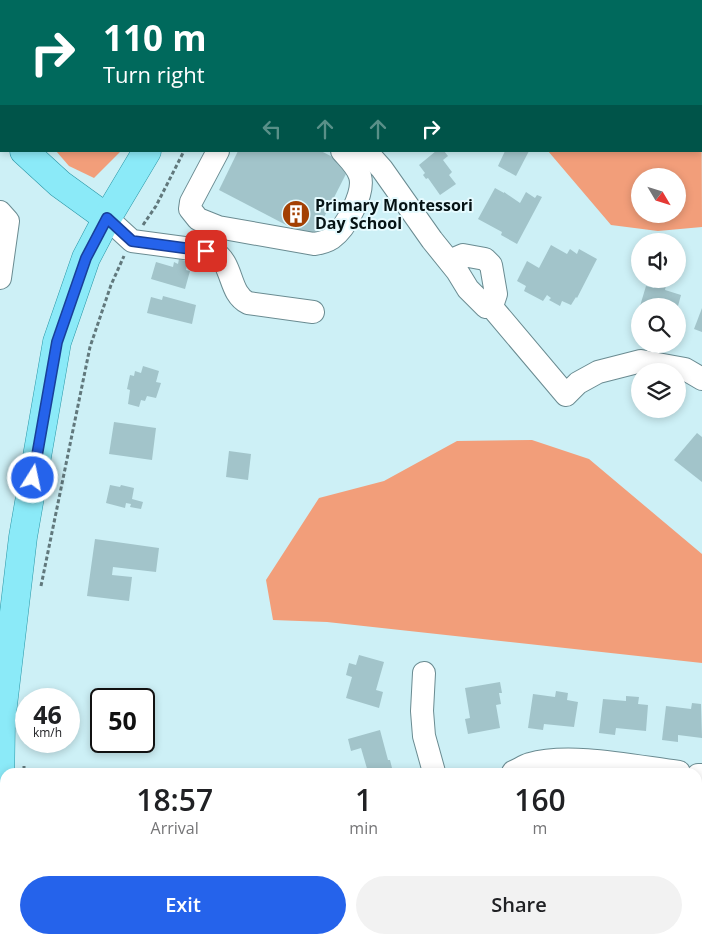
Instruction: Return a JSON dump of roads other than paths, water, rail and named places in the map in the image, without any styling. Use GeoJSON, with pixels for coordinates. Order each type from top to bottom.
{"type":"FeatureCollection","features":[{"type":"Feature","properties":{"kind":"main road"},"geometry":{"type":"LineString","coordinates":[[25,152],[60,184],[107,218]]}},
{"type":"Feature","properties":{"kind":"main road"},"geometry":{"type":"LineString","coordinates":[[0,768],[1,722],[23,537],[57,342],[86,258],[107,218],[146,152]]}},
{"type":"Feature","properties":{"kind":"street"},"geometry":{"type":"LineString","coordinates":[[217,152],[191,202],[190,209],[198,219],[218,227],[314,244],[324,243],[340,230],[362,187],[355,165],[343,152]]}},
{"type":"Feature","properties":{"kind":"street"},"geometry":{"type":"LineString","coordinates":[[367,152],[382,169],[468,289],[486,307],[493,303],[496,294],[491,266],[485,259],[463,255],[449,261]]}},
{"type":"Feature","properties":{"kind":"street"},"geometry":{"type":"LineString","coordinates":[[0,212],[8,222],[2,247],[0,278]]}},
{"type":"Feature","properties":{"kind":"street"},"geometry":{"type":"LineString","coordinates":[[107,218],[132,241],[214,252],[221,256],[237,294],[242,300],[257,306],[312,312]]}},
{"type":"Feature","properties":{"kind":"street"},"geometry":{"type":"LineString","coordinates":[[490,305],[566,395],[578,383],[598,372],[641,361],[684,369],[702,379]]}},
{"type":"Feature","properties":{"kind":"street"},"geometry":{"type":"LineString","coordinates":[[424,673],[422,711],[424,736],[433,768]]}},
{"type":"Feature","properties":{"kind":"street"},"geometry":{"type":"LineString","coordinates":[[522,768],[530,764],[555,760],[581,760],[646,768]]}},
{"type":"Feature","properties":{"kind":"place","name":"Primary Montessori Day School"},"geometry":{"type":"Point","coordinates":[296,214]}}]}
